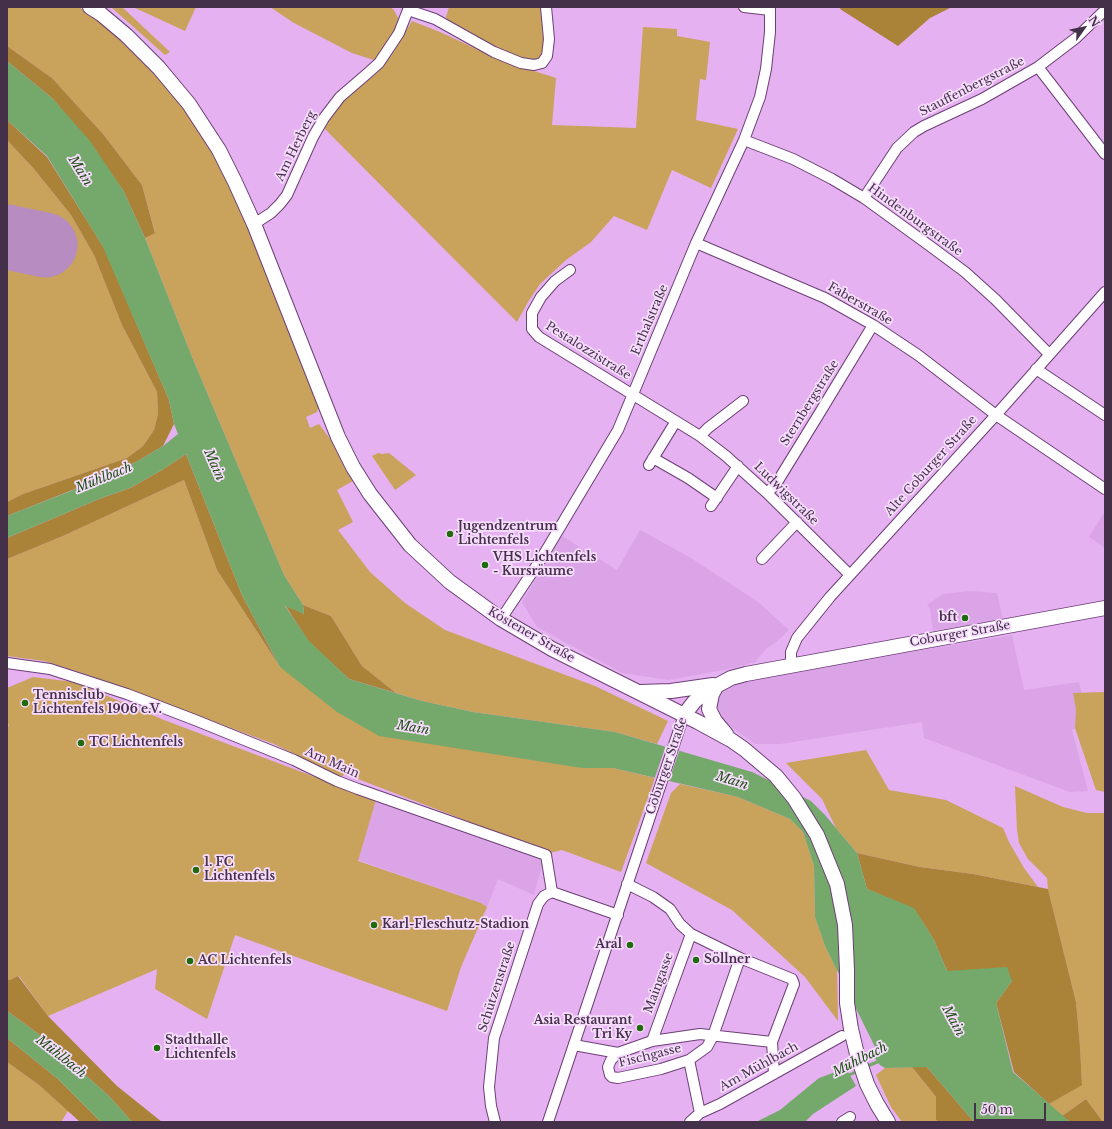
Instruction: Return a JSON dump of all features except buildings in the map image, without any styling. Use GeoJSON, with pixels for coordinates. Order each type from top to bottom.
{"type":"FeatureCollection","features":[{"type":"Feature","properties":{"kind":"street","name":"Köstener Straße"},"geometry":{"type":"LineString","coordinates":[[90,7],[101,14],[126,35],[159,68],[189,104],[219,150],[254,224],[338,437],[353,467],[370,494],[410,545],[471,599],[501,619],[552,649],[731,740]]}},
{"type":"Feature","properties":{"kind":"street","name":"Am Herberg"},"geometry":{"type":"LineString","coordinates":[[254,224],[271,213],[287,195],[313,137],[324,118],[340,97],[379,63],[399,32],[408,10],[435,19],[494,52],[521,63],[534,66],[542,63],[547,56],[549,39],[546,7]]}},
{"type":"Feature","properties":{"kind":"street","name":"Erthalstraße"},"geometry":{"type":"LineString","coordinates":[[501,619],[541,559],[618,430],[696,243],[744,140],[760,97],[766,69],[770,32],[770,9],[744,7]]}},
{"type":"Feature","properties":{"kind":"street","name":"Stauffenbergstraße"},"geometry":{"type":"LineString","coordinates":[[864,198],[897,148],[914,132],[982,99],[1038,67],[1076,38],[1105,10]]}},
{"type":"Feature","properties":{"kind":"street"},"geometry":{"type":"LineString","coordinates":[[1038,67],[1105,154]]}},
{"type":"Feature","properties":{"kind":"street","name":"Hindenburgstraße"},"geometry":{"type":"LineString","coordinates":[[744,140],[793,159],[832,179],[864,198],[964,272],[996,300],[1049,354]]}},
{"type":"Feature","properties":{"kind":"street","name":"Faberstraße"},"geometry":{"type":"LineString","coordinates":[[696,243],[824,298],[872,325],[918,355],[996,415],[1105,489]]}},
{"type":"Feature","properties":{"kind":"street","name":"Pestalozzistraße"},"geometry":{"type":"LineString","coordinates":[[570,270],[555,281],[541,297],[532,313],[532,329],[538,337],[632,394]]}},
{"type":"Feature","properties":{"kind":"street","name":"Alte Coburger Straße"},"geometry":{"type":"LineString","coordinates":[[791,665],[791,652],[797,638],[850,574],[996,415],[1105,292]]}},
{"type":"Feature","properties":{"kind":"street","name":"Sternbergstraße"},"geometry":{"type":"LineString","coordinates":[[767,493],[776,484],[872,325]]}},
{"type":"Feature","properties":{"kind":"street"},"geometry":{"type":"LineString","coordinates":[[1036,369],[1105,415]]}},
{"type":"Feature","properties":{"kind":"street","name":"Ludwigstraße"},"geometry":{"type":"LineString","coordinates":[[632,394],[700,436],[726,456],[767,493],[850,574]]}},
{"type":"Feature","properties":{"kind":"street"},"geometry":{"type":"LineString","coordinates":[[700,436],[708,428],[744,401]]}},
{"type":"Feature","properties":{"kind":"street"},"geometry":{"type":"LineString","coordinates":[[676,421],[651,461],[676,470],[714,502],[738,466]]}},
{"type":"Feature","properties":{"kind":"street"},"geometry":{"type":"LineString","coordinates":[[762,559],[797,522]]}},
{"type":"Feature","properties":{"kind":"street","name":"Coburger Straße"},"geometry":{"type":"LineString","coordinates":[[548,1122],[618,915],[633,864],[677,733],[684,715],[699,697],[731,678],[746,674],[1105,608]]}},
{"type":"Feature","properties":{"kind":"street","name":"Am Main"},"geometry":{"type":"LineString","coordinates":[[7,663],[50,669],[127,694],[287,757],[358,790],[546,855],[552,892]]}},
{"type":"Feature","properties":{"kind":"street","name":"Köstener Straße"},"geometry":{"type":"LineString","coordinates":[[638,692],[671,691],[717,685]]}},
{"type":"Feature","properties":{"kind":"street"},"geometry":{"type":"LineString","coordinates":[[717,685],[712,694],[710,709],[715,721],[731,740],[776,776],[794,798],[818,835],[833,872],[841,898],[845,925],[848,970],[847,1003],[851,1029],[863,1071],[877,1104],[888,1122]]}},
{"type":"Feature","properties":{"kind":"street"},"geometry":{"type":"LineString","coordinates":[[627,884],[653,897],[670,909],[680,924],[691,934],[740,958],[792,979],[794,984],[772,1042],[774,1074]]}},
{"type":"Feature","properties":{"kind":"street"},"geometry":{"type":"LineString","coordinates":[[552,892],[618,915]]}},
{"type":"Feature","properties":{"kind":"street","name":"Schützenstraße"},"geometry":{"type":"LineString","coordinates":[[495,1122],[491,1106],[489,1087],[494,1038],[538,904],[544,896],[552,892]]}},
{"type":"Feature","properties":{"kind":"street","name":"Maingasse"},"geometry":{"type":"LineString","coordinates":[[652,1041],[691,934]]}},
{"type":"Feature","properties":{"kind":"street"},"geometry":{"type":"LineString","coordinates":[[713,1036],[740,958]]}},
{"type":"Feature","properties":{"kind":"street","name":"Fischgasse"},"geometry":{"type":"LineString","coordinates":[[574,1045],[618,1053],[652,1041],[700,1034],[772,1042]]}},
{"type":"Feature","properties":{"kind":"street","name":"Fischgasse"},"geometry":{"type":"LineString","coordinates":[[618,1053],[608,1067],[610,1074],[615,1078],[661,1069],[688,1060],[707,1047],[713,1036]]}},
{"type":"Feature","properties":{"kind":"street","name":"Am Mühlbach"},"geometry":{"type":"LineString","coordinates":[[690,1122],[700,1113],[720,1104],[842,1036]]}},
{"type":"Feature","properties":{"kind":"street"},"geometry":{"type":"LineString","coordinates":[[688,1060],[700,1113]]}},
{"type":"Feature","properties":{"kind":"shaded area"},"geometry":{"type":"Polygon","coordinates":[[[7,7],[79,7],[124,41],[163,81],[193,119],[218,159],[232,186],[319,405],[317,412],[306,417],[310,428],[319,424],[336,447],[353,481],[337,490],[353,522],[338,530],[370,572],[405,603],[445,630],[595,686],[668,721],[657,744],[615,732],[473,712],[422,701],[396,693],[362,666],[331,616],[303,605],[284,575],[192,357],[145,238],[155,232],[142,185],[103,134],[52,78],[7,46],[7,7]]]}},
{"type":"Feature","properties":{"kind":"shaded area"},"geometry":{"type":"Polygon","coordinates":[[[111,7],[122,7],[170,52],[165,55],[111,7]]]}},
{"type":"Feature","properties":{"kind":"shaded area"},"geometry":{"type":"Polygon","coordinates":[[[133,7],[196,7],[185,31],[133,7]]]}},
{"type":"Feature","properties":{"kind":"shaded area"},"geometry":{"type":"Polygon","coordinates":[[[270,7],[390,7],[394,10],[399,20],[395,32],[386,47],[374,60],[352,53],[294,23],[270,7]]]}},
{"type":"Feature","properties":{"kind":"shaded area"},"geometry":{"type":"Polygon","coordinates":[[[449,7],[541,7],[544,53],[538,60],[529,61],[499,50],[447,20],[446,17],[449,7]]]}},
{"type":"Feature","properties":{"kind":"shaded area"},"geometry":{"type":"Polygon","coordinates":[[[841,7],[952,7],[930,18],[898,46],[840,9],[841,7]]]}},
{"type":"Feature","properties":{"kind":"shaded area"},"geometry":{"type":"Polygon","coordinates":[[[412,21],[440,32],[500,60],[556,78],[552,125],[636,128],[643,27],[677,29],[677,36],[710,42],[706,80],[700,79],[696,120],[738,129],[711,188],[672,170],[647,230],[614,216],[591,242],[566,260],[540,284],[517,322],[324,128],[340,104],[378,72],[394,51],[412,21]]]}},
{"type":"Feature","properties":{"kind":"shaded area"},"geometry":{"type":"Polygon","coordinates":[[[7,46],[52,78],[103,134],[142,185],[155,233],[145,238],[123,190],[53,99],[7,61],[7,46]]]}},
{"type":"Feature","properties":{"kind":"shaded area"},"geometry":{"type":"Polygon","coordinates":[[[7,120],[47,157],[104,248],[169,400],[174,424],[163,446],[138,461],[100,479],[7,516],[7,502],[23,494],[127,458],[143,446],[154,430],[158,414],[157,392],[122,325],[94,255],[71,215],[34,169],[7,140],[7,120]]]}},
{"type":"Feature","properties":{"kind":"shaded area"},"geometry":{"type":"Polygon","coordinates":[[[7,140],[34,169],[71,215],[94,255],[122,325],[157,392],[158,414],[154,430],[143,446],[127,458],[23,494],[7,502],[7,140]]]}},
{"type":"Feature","properties":{"kind":"shaded area"},"geometry":{"type":"Polygon","coordinates":[[[378,453],[389,453],[416,475],[395,490],[372,456],[378,453]]]}},
{"type":"Feature","properties":{"kind":"shaded area"},"geometry":{"type":"Polygon","coordinates":[[[186,454],[242,595],[280,667],[217,570],[184,480],[63,536],[7,559],[7,538],[99,499],[130,488],[162,470],[186,454]]]}},
{"type":"Feature","properties":{"kind":"shaded area"},"geometry":{"type":"Polygon","coordinates":[[[184,480],[217,570],[280,667],[582,768],[613,768],[655,778],[621,872],[562,850],[550,853],[345,774],[341,777],[274,744],[88,675],[44,661],[7,656],[7,559],[63,536],[184,480]]]}},
{"type":"Feature","properties":{"kind":"shaded area"},"geometry":{"type":"Polygon","coordinates":[[[1105,511],[1105,548],[1089,537],[1105,511]]]}},
{"type":"Feature","properties":{"kind":"shaded area"},"geometry":{"type":"Polygon","coordinates":[[[640,530],[691,558],[758,602],[789,630],[767,648],[755,662],[734,668],[669,680],[622,673],[537,627],[522,602],[562,536],[617,570],[640,530]]]}},
{"type":"Feature","properties":{"kind":"shaded area"},"geometry":{"type":"Polygon","coordinates":[[[970,591],[997,593],[1003,619],[933,631],[930,608],[927,605],[943,594],[970,591]]]}},
{"type":"Feature","properties":{"kind":"shaded area"},"geometry":{"type":"Polygon","coordinates":[[[285,605],[304,614],[303,605],[331,616],[362,666],[396,693],[349,679],[308,641],[285,605]]]}},
{"type":"Feature","properties":{"kind":"shaded area"},"geometry":{"type":"Polygon","coordinates":[[[1012,635],[1024,690],[1079,682],[1089,721],[1072,730],[1088,791],[1070,792],[924,738],[922,722],[780,744],[755,744],[720,717],[716,702],[722,692],[736,684],[1012,635]]]}},
{"type":"Feature","properties":{"kind":"shaded area","name":"1. FC Lichtenfels"},"geometry":{"type":"Polygon","coordinates":[[[33,677],[74,682],[164,720],[376,800],[358,861],[481,903],[487,907],[461,967],[447,1011],[235,935],[207,1019],[155,989],[157,969],[48,1016],[19,976],[10,980],[7,979],[7,727],[9,726],[7,721],[7,688],[33,677]]]}},
{"type":"Feature","properties":{"kind":"shaded area"},"geometry":{"type":"Polygon","coordinates":[[[1105,692],[1105,792],[1096,790],[1075,728],[1076,709],[1073,693],[1105,692]]]}},
{"type":"Feature","properties":{"kind":"shaded area"},"geometry":{"type":"Polygon","coordinates":[[[866,750],[889,790],[946,800],[1003,828],[1024,868],[1038,887],[973,874],[920,867],[857,853],[836,828],[822,799],[786,763],[866,750]]]}},
{"type":"Feature","properties":{"kind":"shaded area"},"geometry":{"type":"Polygon","coordinates":[[[680,784],[738,797],[790,819],[803,832],[814,866],[815,917],[825,946],[837,970],[838,1021],[805,977],[732,910],[646,863],[671,793],[680,784]]]}},
{"type":"Feature","properties":{"kind":"shaded area"},"geometry":{"type":"Polygon","coordinates":[[[1015,786],[1063,807],[1087,813],[1105,813],[1105,1122],[1103,1122],[1086,1099],[1062,1116],[1049,1104],[1082,1084],[1076,1002],[1048,889],[1047,878],[1028,859],[1019,843],[1015,786]]]}},
{"type":"Feature","properties":{"kind":"shaded area"},"geometry":{"type":"Polygon","coordinates":[[[376,800],[544,858],[534,895],[498,879],[487,907],[481,903],[358,860],[376,800]]]}},
{"type":"Feature","properties":{"kind":"shaded area"},"geometry":{"type":"Polygon","coordinates":[[[857,853],[920,867],[973,874],[1048,889],[1076,1002],[1082,1085],[1049,1104],[1014,1072],[996,1003],[1012,981],[947,971],[934,940],[914,909],[867,889],[857,853]]]}},
{"type":"Feature","properties":{"kind":"shaded area"},"geometry":{"type":"Polygon","coordinates":[[[18,976],[48,1016],[117,1086],[162,1122],[132,1122],[110,1097],[44,1038],[7,1011],[7,979],[10,980],[18,976]]]}},
{"type":"Feature","properties":{"kind":"shaded area"},"geometry":{"type":"Polygon","coordinates":[[[7,1038],[58,1079],[101,1122],[80,1122],[39,1085],[7,1062],[7,1038]]]}},
{"type":"Feature","properties":{"kind":"shaded area"},"geometry":{"type":"Polygon","coordinates":[[[7,1062],[39,1085],[68,1111],[61,1122],[7,1122],[7,1062]]]}},
{"type":"Feature","properties":{"kind":"shaded area"},"geometry":{"type":"Polygon","coordinates":[[[912,1067],[936,1097],[936,1120],[939,1122],[902,1122],[891,1107],[876,1075],[885,1068],[912,1067]]]}},
{"type":"Feature","properties":{"kind":"shaded area"},"geometry":{"type":"Polygon","coordinates":[[[912,1067],[927,1067],[974,1122],[939,1122],[936,1120],[936,1097],[912,1067]]]}},
{"type":"Feature","properties":{"kind":"shaded area"},"geometry":{"type":"Polygon","coordinates":[[[1086,1099],[1103,1122],[1070,1122],[1062,1116],[1086,1099]]]}},
{"type":"Feature","properties":{"kind":"water","name":"Main"},"geometry":{"type":"Polygon","coordinates":[[[7,61],[53,99],[90,141],[123,190],[145,238],[192,357],[284,575],[303,605],[304,614],[285,606],[309,641],[349,679],[422,701],[473,712],[615,732],[752,772],[811,801],[825,815],[857,853],[867,889],[914,908],[934,940],[947,971],[1007,967],[1012,981],[996,1003],[1013,1072],[1070,1122],[974,1122],[927,1067],[885,1068],[880,1065],[873,1056],[878,1053],[825,946],[815,917],[814,866],[803,832],[790,819],[738,797],[613,768],[582,768],[379,736],[337,712],[280,667],[242,595],[186,454],[162,470],[130,488],[99,499],[7,538],[7,516],[101,479],[138,461],[163,446],[178,434],[174,424],[169,400],[103,247],[47,156],[7,120],[7,61]]]}},
{"type":"Feature","properties":{"kind":"water"},"geometry":{"type":"Polygon","coordinates":[[[7,1011],[44,1038],[110,1097],[132,1122],[101,1122],[58,1079],[7,1038],[7,1011]]]}},
{"type":"Feature","properties":{"kind":"water"},"geometry":{"type":"Polygon","coordinates":[[[846,1068],[856,1086],[813,1114],[805,1122],[756,1122],[780,1110],[819,1078],[846,1068]]]}},
{"type":"Feature","properties":{"kind":"pier"},"geometry":{"type":"Polygon","coordinates":[[[666,745],[680,749],[668,783],[654,780],[666,745]]]}},
{"type":"Feature","properties":{"kind":"waterway","name":"Mühlbach"},"geometry":{"type":"LineString","coordinates":[[865,1067],[880,1061]]}},
{"type":"Feature","properties":{"kind":"waterway","name":"Mühlbach"},"geometry":{"type":"LineString","coordinates":[[847,1076],[858,1071]]}},
{"type":"Feature","properties":{"kind":"runway"},"geometry":{"type":"LineString","coordinates":[[7,237],[45,245]]}},
{"type":"Feature","properties":{"kind":"place","name":"Jugendzentrum Lichtenfels"},"geometry":{"type":"Point","coordinates":[450,534]}},
{"type":"Feature","properties":{"kind":"place","name":"VHS Lichtenfels - Kursräume"},"geometry":{"type":"Point","coordinates":[485,565]}},
{"type":"Feature","properties":{"kind":"place","name":"bft"},"geometry":{"type":"Point","coordinates":[965,618]}},
{"type":"Feature","properties":{"kind":"place","name":"Tennisclub Lichtenfels 1906 e.V."},"geometry":{"type":"Point","coordinates":[25,703]}},
{"type":"Feature","properties":{"kind":"place","name":"TC Lichtenfels"},"geometry":{"type":"Point","coordinates":[81,743]}},
{"type":"Feature","properties":{"kind":"place","name":"1. FC Lichtenfels"},"geometry":{"type":"Point","coordinates":[196,870]}},
{"type":"Feature","properties":{"kind":"place","name":"Karl-Fleschutz-Stadion"},"geometry":{"type":"Point","coordinates":[374,925]}},
{"type":"Feature","properties":{"kind":"place","name":"Aral"},"geometry":{"type":"Point","coordinates":[630,945]}},
{"type":"Feature","properties":{"kind":"place","name":"Söllner"},"geometry":{"type":"Point","coordinates":[696,960]}},
{"type":"Feature","properties":{"kind":"place","name":"AC Lichtenfels"},"geometry":{"type":"Point","coordinates":[190,961]}},
{"type":"Feature","properties":{"kind":"place","name":"Asia Restaurant Tri Ky"},"geometry":{"type":"Point","coordinates":[640,1028]}},
{"type":"Feature","properties":{"kind":"place","name":"Stadthalle Lichtenfels"},"geometry":{"type":"Point","coordinates":[157,1048]}}]}
